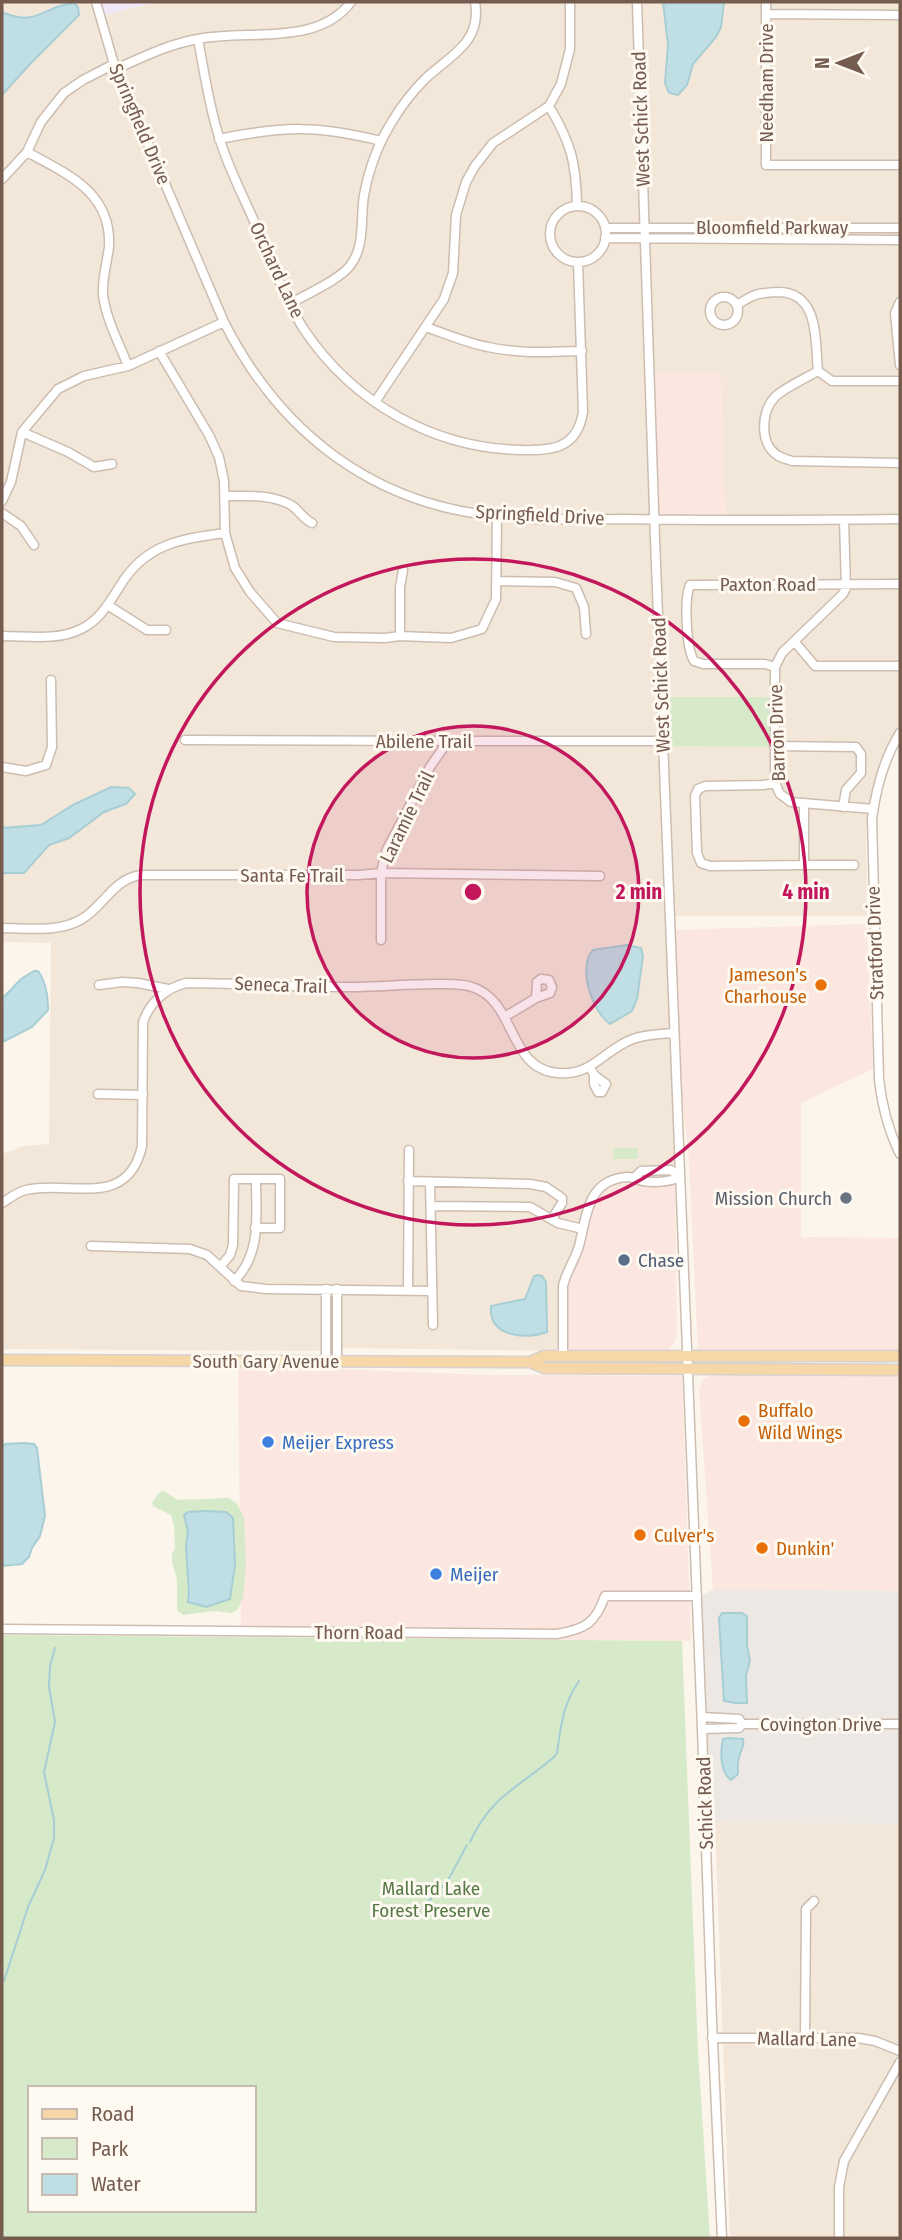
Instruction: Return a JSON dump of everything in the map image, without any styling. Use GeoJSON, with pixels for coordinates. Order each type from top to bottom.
{"type":"FeatureCollection","features":[{"type":"Feature","properties":{"kind":"main road","name":"South Gary Avenue"},"geometry":{"type":"LineString","coordinates":[[530,1362],[544,1356],[900,1356]]}},
{"type":"Feature","properties":{"kind":"main road","name":"South Gary Avenue"},"geometry":{"type":"LineString","coordinates":[[2,1360],[530,1362],[544,1368],[900,1370]]}},
{"type":"Feature","properties":{"kind":"street","name":"Springfield Drive"},"geometry":{"type":"LineString","coordinates":[[96,2],[115,66],[239,351],[273,400],[303,431],[338,459],[368,478],[403,494],[459,511],[497,517],[654,520],[900,519]]}},
{"type":"Feature","properties":{"kind":"street"},"geometry":{"type":"LineString","coordinates":[[2,179],[27,152],[41,122],[64,93],[83,80],[160,49],[198,39],[314,29],[342,14],[351,2]]}},
{"type":"Feature","properties":{"kind":"street"},"geometry":{"type":"LineString","coordinates":[[290,304],[348,268],[356,256],[360,246],[365,193],[381,141],[395,116],[415,90],[461,50],[471,36],[476,18],[475,2]]}},
{"type":"Feature","properties":{"kind":"street"},"geometry":{"type":"LineString","coordinates":[[374,402],[426,327],[452,281],[456,215],[470,174],[493,144],[549,106],[561,83],[568,60],[571,33],[570,2]]}},
{"type":"Feature","properties":{"kind":"street","name":"West Schick Road"},"geometry":{"type":"LineString","coordinates":[[637,2],[654,520],[688,1368]]}},
{"type":"Feature","properties":{"kind":"street","name":"Needham Drive"},"geometry":{"type":"LineString","coordinates":[[766,2],[766,165],[900,165]]}},
{"type":"Feature","properties":{"kind":"street"},"geometry":{"type":"LineString","coordinates":[[766,14],[900,15]]}},
{"type":"Feature","properties":{"kind":"street","name":"Orchard Lane"},"geometry":{"type":"LineString","coordinates":[[198,39],[219,139],[290,304],[320,352],[344,378],[374,402],[416,426],[470,444],[503,449],[554,449],[568,442],[579,428],[583,412],[582,351]]}},
{"type":"Feature","properties":{"kind":"street"},"geometry":{"type":"LineString","coordinates":[[549,106],[566,137],[574,159],[577,205]]}},
{"type":"Feature","properties":{"kind":"street"},"geometry":{"type":"LineString","coordinates":[[219,139],[265,130],[301,128],[335,131],[381,141]]}},
{"type":"Feature","properties":{"kind":"street"},"geometry":{"type":"LineString","coordinates":[[27,152],[83,185],[94,196],[103,213],[107,225],[108,246],[104,298],[108,316],[128,366]]}},
{"type":"Feature","properties":{"kind":"street"},"geometry":{"type":"LineString","coordinates":[[577,205],[597,213],[605,228],[603,247],[593,258],[578,263],[560,256],[550,235],[553,220],[560,213],[577,205]]}},
{"type":"Feature","properties":{"kind":"street","name":"Bloomfield Parkway"},"geometry":{"type":"LineString","coordinates":[[605,228],[900,228]]}},
{"type":"Feature","properties":{"kind":"street","name":"Bloomfield Parkway"},"geometry":{"type":"LineString","coordinates":[[605,238],[900,240]]}},
{"type":"Feature","properties":{"kind":"street"},"geometry":{"type":"LineString","coordinates":[[426,327],[470,343],[506,350],[537,353],[582,351],[578,263]]}},
{"type":"Feature","properties":{"kind":"street"},"geometry":{"type":"LineString","coordinates":[[737,304],[755,293],[783,292],[795,295],[807,304],[813,319],[818,371],[832,381],[900,381]]}},
{"type":"Feature","properties":{"kind":"street"},"geometry":{"type":"LineString","coordinates":[[900,302],[895,313],[900,365]]}},
{"type":"Feature","properties":{"kind":"street"},"geometry":{"type":"LineString","coordinates":[[2,501],[11,482],[22,432],[58,389],[90,374],[128,366],[224,321]]}},
{"type":"Feature","properties":{"kind":"street"},"geometry":{"type":"LineString","coordinates":[[159,351],[209,435],[219,457],[225,496],[225,533],[235,568],[277,623],[334,637],[451,638],[482,629],[496,599],[497,517]]}},
{"type":"Feature","properties":{"kind":"street"},"geometry":{"type":"LineString","coordinates":[[818,371],[775,397],[765,416],[764,435],[770,449],[778,456],[792,461],[900,463]]}},
{"type":"Feature","properties":{"kind":"street"},"geometry":{"type":"LineString","coordinates":[[22,432],[68,452],[94,467],[112,464]]}},
{"type":"Feature","properties":{"kind":"street"},"geometry":{"type":"LineString","coordinates":[[225,496],[276,499],[294,507],[303,519],[312,523]]}},
{"type":"Feature","properties":{"kind":"street"},"geometry":{"type":"LineString","coordinates":[[2,513],[21,526],[34,545]]}},
{"type":"Feature","properties":{"kind":"street"},"geometry":{"type":"LineString","coordinates":[[845,520],[845,583]]}},
{"type":"Feature","properties":{"kind":"street"},"geometry":{"type":"LineString","coordinates":[[2,636],[72,633],[90,624],[109,606],[132,569],[156,550],[183,539],[225,533]]}},
{"type":"Feature","properties":{"kind":"street"},"geometry":{"type":"LineString","coordinates":[[400,636],[400,587],[403,570]]}},
{"type":"Feature","properties":{"kind":"street"},"geometry":{"type":"LineString","coordinates":[[497,582],[555,582],[576,588],[584,607],[586,634]]}},
{"type":"Feature","properties":{"kind":"street","name":"Barron Drive"},"geometry":{"type":"LineString","coordinates":[[845,583],[843,594],[782,653],[775,667],[775,783],[780,794],[786,799],[804,804],[873,809]]}},
{"type":"Feature","properties":{"kind":"street","name":"Paxton Road"},"geometry":{"type":"LineString","coordinates":[[775,667],[765,664],[703,664],[694,661],[689,647],[687,595],[690,585],[900,584]]}},
{"type":"Feature","properties":{"kind":"street"},"geometry":{"type":"LineString","coordinates":[[109,606],[147,630],[166,630]]}},
{"type":"Feature","properties":{"kind":"street"},"geometry":{"type":"LineString","coordinates":[[794,641],[815,666],[900,666]]}},
{"type":"Feature","properties":{"kind":"street"},"geometry":{"type":"LineString","coordinates":[[2,767],[26,771],[46,765],[52,747],[51,680]]}},
{"type":"Feature","properties":{"kind":"street","name":"Stratford Drive"},"geometry":{"type":"LineString","coordinates":[[900,733],[885,763],[874,797],[872,857],[879,1079],[889,1130],[900,1154]]}},
{"type":"Feature","properties":{"kind":"street","name":"Abilene Trail"},"geometry":{"type":"LineString","coordinates":[[185,740],[456,743],[663,741]]}},
{"type":"Feature","properties":{"kind":"street","name":"Laramie Trail"},"geometry":{"type":"LineString","coordinates":[[380,940],[381,873],[386,851],[430,767],[448,741]]}},
{"type":"Feature","properties":{"kind":"street"},"geometry":{"type":"LineString","coordinates":[[774,746],[856,747],[861,754],[860,773],[846,790],[843,807]]}},
{"type":"Feature","properties":{"kind":"street"},"geometry":{"type":"LineString","coordinates":[[775,783],[705,786],[698,789],[695,796],[697,853],[701,863],[710,866],[854,865]]}},
{"type":"Feature","properties":{"kind":"street"},"geometry":{"type":"LineString","coordinates":[[804,804],[804,865]]}},
{"type":"Feature","properties":{"kind":"street","name":"Santa Fe Trail"},"geometry":{"type":"LineString","coordinates":[[2,928],[52,928],[75,923],[89,915],[121,881],[137,875],[381,873],[600,876]]}},
{"type":"Feature","properties":{"kind":"street","name":"Seneca Trail"},"geometry":{"type":"LineString","coordinates":[[99,985],[130,983],[168,989],[186,983],[306,987],[461,984],[485,993],[506,1016],[525,1058],[551,1072],[592,1071],[610,1051],[633,1039],[674,1032]]}},
{"type":"Feature","properties":{"kind":"street"},"geometry":{"type":"LineString","coordinates":[[2,1203],[25,1191],[101,1189],[115,1185],[127,1177],[136,1164],[142,1146],[144,1022],[150,1007],[168,989]]}},
{"type":"Feature","properties":{"kind":"street"},"geometry":{"type":"LineString","coordinates":[[506,1016],[536,998]]}},
{"type":"Feature","properties":{"kind":"street"},"geometry":{"type":"LineString","coordinates":[[98,1094],[142,1095]]}},
{"type":"Feature","properties":{"kind":"street"},"geometry":{"type":"LineString","coordinates":[[408,1291],[409,1150]]}},
{"type":"Feature","properties":{"kind":"street"},"geometry":{"type":"LineString","coordinates":[[563,1356],[563,1286],[575,1258],[586,1213],[594,1195],[605,1182],[625,1177],[635,1177],[641,1181],[672,1181],[680,1177]]}},
{"type":"Feature","properties":{"kind":"street"},"geometry":{"type":"LineString","coordinates":[[220,1266],[230,1255],[233,1245],[234,1179],[280,1179],[281,1228],[255,1228]]}},
{"type":"Feature","properties":{"kind":"street"},"geometry":{"type":"LineString","coordinates":[[234,1281],[252,1256],[256,1179]]}},
{"type":"Feature","properties":{"kind":"street"},"geometry":{"type":"LineString","coordinates":[[408,1181],[530,1184],[546,1187],[562,1198],[562,1203],[552,1219]]}},
{"type":"Feature","properties":{"kind":"street"},"geometry":{"type":"LineString","coordinates":[[430,1182],[433,1325]]}},
{"type":"Feature","properties":{"kind":"street"},"geometry":{"type":"LineString","coordinates":[[431,1206],[530,1207],[558,1223],[583,1230]]}},
{"type":"Feature","properties":{"kind":"street"},"geometry":{"type":"LineString","coordinates":[[91,1246],[190,1248],[206,1255],[241,1286],[266,1289],[432,1291]]}},
{"type":"Feature","properties":{"kind":"street"},"geometry":{"type":"LineString","coordinates":[[326,1289],[326,1361]]}},
{"type":"Feature","properties":{"kind":"street"},"geometry":{"type":"LineString","coordinates":[[337,1289],[337,1361]]}},
{"type":"Feature","properties":{"kind":"street","name":"Schick Road"},"geometry":{"type":"LineString","coordinates":[[688,1368],[712,2038],[722,2238]]}},
{"type":"Feature","properties":{"kind":"street","name":"Thorn Road"},"geometry":{"type":"LineString","coordinates":[[2,1629],[557,1634],[585,1628],[600,1611],[605,1596],[697,1596]]}},
{"type":"Feature","properties":{"kind":"street","name":"Covington Drive"},"geometry":{"type":"LineString","coordinates":[[702,1717],[739,1718],[743,1724]]}},
{"type":"Feature","properties":{"kind":"street","name":"Covington Drive"},"geometry":{"type":"LineString","coordinates":[[702,1729],[739,1728],[743,1724],[900,1724]]}},
{"type":"Feature","properties":{"kind":"street"},"geometry":{"type":"LineString","coordinates":[[805,2038],[806,1909],[814,1902]]}},
{"type":"Feature","properties":{"kind":"street","name":"Mallard Lane"},"geometry":{"type":"LineString","coordinates":[[712,2038],[858,2038],[900,2051]]}},
{"type":"Feature","properties":{"kind":"street"},"geometry":{"type":"LineString","coordinates":[[839,2238],[839,2187],[842,2167],[850,2148],[900,2062]]}},
{"type":"Feature","properties":{"kind":"shaded area"},"geometry":{"type":"Polygon","coordinates":[[[2,2],[93,2],[112,70],[223,330],[258,389],[297,432],[342,467],[396,495],[446,511],[650,523],[675,1173],[558,1303],[557,1351],[347,1348],[313,1351],[2,1349],[2,1154],[24,1146],[49,1144],[51,943],[2,942],[2,2]]]}},
{"type":"Feature","properties":{"kind":"shaded area"},"geometry":{"type":"Polygon","coordinates":[[[100,2],[155,2],[103,16],[100,2]]]}},
{"type":"Feature","properties":{"kind":"shaded area"},"geometry":{"type":"Polygon","coordinates":[[[155,2],[634,2],[651,516],[497,513],[458,508],[409,492],[368,474],[304,428],[268,387],[241,350],[118,65],[103,16],[155,2]]]}},
{"type":"Feature","properties":{"kind":"shaded area"},"geometry":{"type":"Polygon","coordinates":[[[640,2],[900,2],[900,518],[726,518],[650,374],[640,2]]]}},
{"type":"Feature","properties":{"kind":"shaded area"},"geometry":{"type":"Polygon","coordinates":[[[721,373],[726,518],[656,518],[650,374],[721,373]]]}},
{"type":"Feature","properties":{"kind":"shaded area"},"geometry":{"type":"Polygon","coordinates":[[[656,522],[900,522],[900,724],[886,748],[870,798],[866,830],[867,916],[670,916],[666,746],[776,747],[776,697],[664,697],[656,522]]]}},
{"type":"Feature","properties":{"kind":"shaded area"},"geometry":{"type":"Polygon","coordinates":[[[867,924],[873,1069],[801,1103],[801,1237],[900,1238],[900,1352],[698,1351],[689,1161],[677,1051],[672,930],[867,924]]]}},
{"type":"Feature","properties":{"kind":"shaded area"},"geometry":{"type":"Polygon","coordinates":[[[625,1173],[675,1173],[677,1335],[674,1344],[668,1350],[661,1351],[557,1351],[560,1280],[572,1256],[590,1194],[601,1180],[625,1173]]]}},
{"type":"Feature","properties":{"kind":"shaded area"},"geometry":{"type":"Polygon","coordinates":[[[238,1365],[486,1375],[682,1376],[691,1641],[241,1637],[238,1365]]]}},
{"type":"Feature","properties":{"kind":"shaded area"},"geometry":{"type":"Polygon","coordinates":[[[716,1373],[900,1376],[900,1591],[713,1589],[699,1389],[703,1379],[716,1373]]]}},
{"type":"Feature","properties":{"kind":"shaded area"},"geometry":{"type":"Polygon","coordinates":[[[713,1589],[900,1591],[900,1824],[715,1822],[706,1724],[700,1598],[713,1589]]]}},
{"type":"Feature","properties":{"kind":"shaded area"},"geometry":{"type":"Polygon","coordinates":[[[715,1822],[900,1824],[900,2238],[730,2238],[715,1822]]]}},
{"type":"Feature","properties":{"kind":"green space"},"geometry":{"type":"Polygon","coordinates":[[[664,697],[777,697],[777,747],[666,746],[664,697]]]}},
{"type":"Feature","properties":{"kind":"green space"},"geometry":{"type":"Polygon","coordinates":[[[613,1148],[638,1148],[638,1159],[613,1159],[613,1148]]]}},
{"type":"Feature","properties":{"kind":"green space"},"geometry":{"type":"Polygon","coordinates":[[[164,1491],[178,1500],[229,1498],[237,1504],[244,1517],[246,1565],[243,1597],[238,1609],[232,1613],[214,1611],[183,1615],[177,1610],[177,1579],[172,1562],[175,1548],[174,1525],[171,1515],[153,1506],[152,1502],[164,1491]]]}},
{"type":"Feature","properties":{"kind":"green space","name":"Mallard Lake Forest Preserve"},"geometry":{"type":"Polygon","coordinates":[[[2,1635],[682,1641],[698,2052],[710,2238],[2,2238],[2,1635]]]}},
{"type":"Feature","properties":{"kind":"water"},"geometry":{"type":"Polygon","coordinates":[[[663,2],[724,2],[721,27],[693,64],[687,85],[678,95],[669,93],[665,83],[668,45],[663,2]]]}},
{"type":"Feature","properties":{"kind":"water"},"geometry":{"type":"Polygon","coordinates":[[[74,3],[78,7],[79,15],[2,95],[2,12],[24,18],[32,17],[74,3]]]}},
{"type":"Feature","properties":{"kind":"water"},"geometry":{"type":"Polygon","coordinates":[[[111,787],[129,788],[135,794],[126,804],[104,812],[69,838],[49,845],[24,873],[2,873],[2,828],[41,825],[73,805],[111,787]]]}},
{"type":"Feature","properties":{"kind":"water"},"geometry":{"type":"Polygon","coordinates":[[[627,945],[641,948],[643,956],[637,999],[632,1011],[610,1024],[592,1000],[586,967],[593,950],[627,945]]]}},
{"type":"Feature","properties":{"kind":"water"},"geometry":{"type":"Polygon","coordinates":[[[38,971],[45,985],[48,1010],[32,1027],[3,1042],[2,999],[21,979],[38,971]]]}},
{"type":"Feature","properties":{"kind":"water"},"geometry":{"type":"Polygon","coordinates":[[[534,1276],[542,1276],[546,1282],[547,1332],[529,1336],[510,1334],[502,1330],[492,1316],[491,1306],[525,1299],[534,1276]]]}},
{"type":"Feature","properties":{"kind":"water"},"geometry":{"type":"Polygon","coordinates":[[[5,1444],[34,1444],[37,1448],[45,1516],[40,1536],[29,1557],[22,1564],[2,1566],[2,1448],[5,1444]]]}},
{"type":"Feature","properties":{"kind":"water"},"geometry":{"type":"Polygon","coordinates":[[[188,1512],[226,1512],[233,1518],[235,1565],[230,1599],[206,1607],[188,1602],[188,1531],[184,1515],[188,1512]]]}},
{"type":"Feature","properties":{"kind":"water"},"geometry":{"type":"Polygon","coordinates":[[[722,1613],[742,1613],[747,1616],[750,1661],[746,1675],[747,1703],[724,1701],[719,1618],[722,1613]]]}},
{"type":"Feature","properties":{"kind":"water"},"geometry":{"type":"Polygon","coordinates":[[[723,1739],[743,1739],[738,1774],[731,1780],[725,1772],[721,1756],[723,1739]]]}},
{"type":"Feature","properties":{"kind":"waterway"},"geometry":{"type":"LineString","coordinates":[[4,1981],[54,1838],[54,1820],[44,1772],[55,1722],[49,1687],[50,1666],[55,1648]]}},
{"type":"Feature","properties":{"kind":"waterway"},"geometry":{"type":"LineString","coordinates":[[470,1842],[478,1826],[496,1803],[557,1753],[566,1707],[579,1681]]}},
{"type":"Feature","properties":{"kind":"waterway"},"geometry":{"type":"LineString","coordinates":[[418,1912],[447,1882],[467,1845]]}},
{"type":"Feature","properties":{"kind":"place","name":"Jameson's Charhouse"},"geometry":{"type":"Point","coordinates":[821,985]}},
{"type":"Feature","properties":{"kind":"place","name":"Mission Church"},"geometry":{"type":"Point","coordinates":[846,1198]}},
{"type":"Feature","properties":{"kind":"place","name":"Chase"},"geometry":{"type":"Point","coordinates":[624,1260]}},
{"type":"Feature","properties":{"kind":"place","name":"Buffalo Wild Wings"},"geometry":{"type":"Point","coordinates":[744,1421]}},
{"type":"Feature","properties":{"kind":"place","name":"Meijer Express"},"geometry":{"type":"Point","coordinates":[268,1442]}},
{"type":"Feature","properties":{"kind":"place","name":"Culver's"},"geometry":{"type":"Point","coordinates":[640,1535]}},
{"type":"Feature","properties":{"kind":"place","name":"Dunkin'"},"geometry":{"type":"Point","coordinates":[762,1548]}},
{"type":"Feature","properties":{"kind":"place","name":"Meijer"},"geometry":{"type":"Point","coordinates":[436,1574]}}]}
